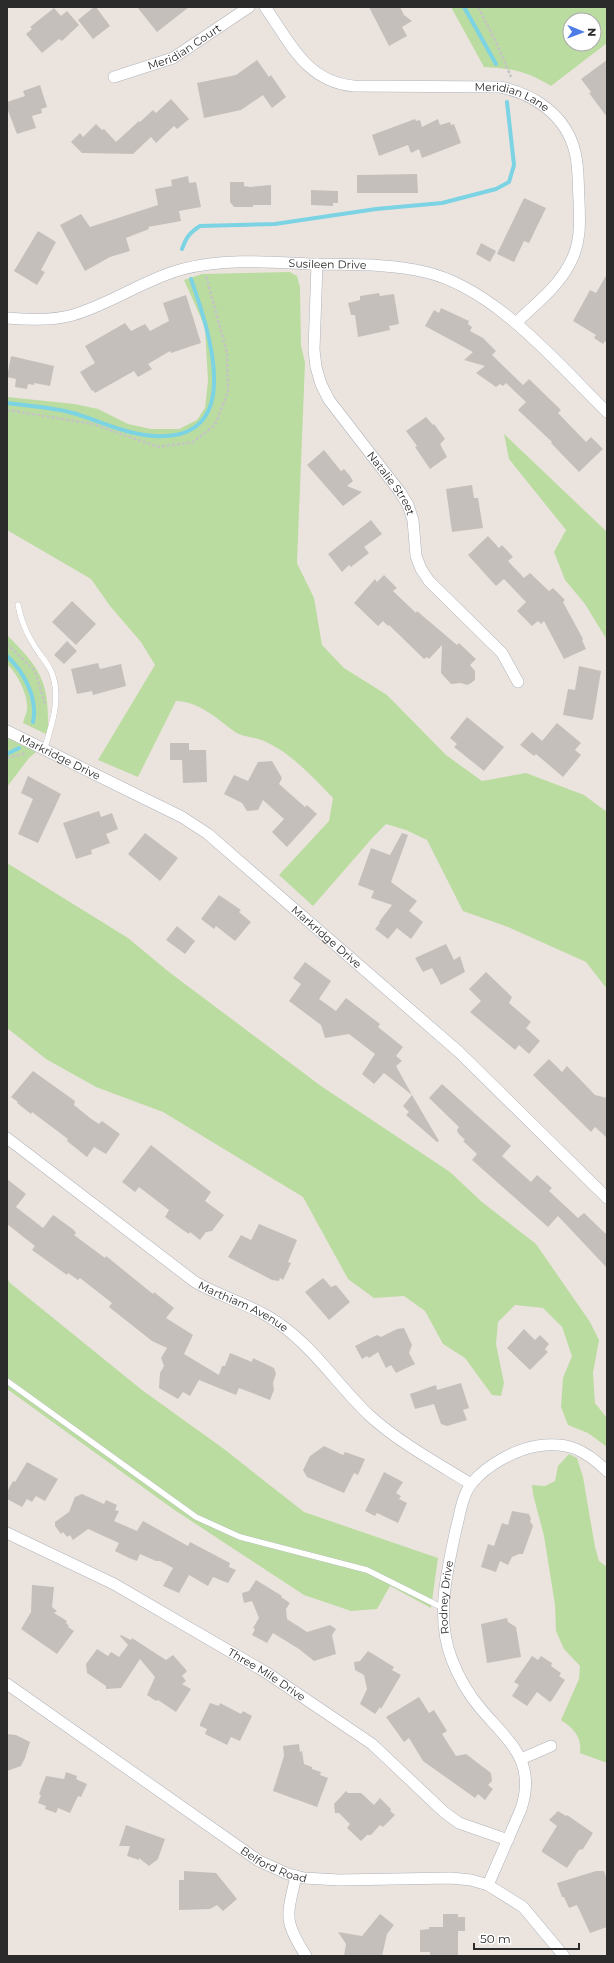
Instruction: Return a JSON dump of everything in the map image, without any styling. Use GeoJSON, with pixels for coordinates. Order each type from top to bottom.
{"type":"FeatureCollection","features":[{"type":"Feature","properties":{"kind":"street","name":"Meridian Court"},"geometry":{"type":"LineString","coordinates":[[114,77],[173,58],[249,7]]}},
{"type":"Feature","properties":{"kind":"street","name":"Meridian Lane"},"geometry":{"type":"LineString","coordinates":[[265,7],[306,64],[315,73],[328,80],[341,85],[354,86],[500,86],[517,90],[533,98],[547,108],[560,121],[569,136],[575,151],[578,169],[580,231],[576,249],[570,265],[559,280],[516,323]]}},
{"type":"Feature","properties":{"kind":"street","name":"Susileen Drive"},"geometry":{"type":"LineString","coordinates":[[7,318],[44,319],[72,315],[91,309],[165,275],[204,265],[254,261],[405,268],[444,277],[466,287],[516,323],[607,412]]}},
{"type":"Feature","properties":{"kind":"street","name":"Natalie Street"},"geometry":{"type":"LineString","coordinates":[[317,264],[314,350],[316,367],[321,384],[329,400],[400,492],[408,505],[413,520],[416,556],[421,569],[429,581],[502,653],[518,682]]}},
{"type":"Feature","properties":{"kind":"street","name":"Markridge Drive"},"geometry":{"type":"LineString","coordinates":[[7,731],[182,817],[208,834],[459,1052],[607,1198]]}},
{"type":"Feature","properties":{"kind":"street","name":"Marthiam Avenue"},"geometry":{"type":"LineString","coordinates":[[7,1138],[195,1282],[229,1300],[253,1308],[281,1324],[307,1347],[370,1416],[406,1443],[471,1484]]}},
{"type":"Feature","properties":{"kind":"street"},"geometry":{"type":"LineString","coordinates":[[471,1484],[498,1462],[518,1451],[550,1444],[563,1444],[578,1449],[594,1459],[607,1471]]}},
{"type":"Feature","properties":{"kind":"street","name":"Rodney Drive"},"geometry":{"type":"LineString","coordinates":[[471,1484],[460,1514],[447,1571],[443,1608],[446,1643],[458,1676],[481,1709],[510,1740],[521,1759],[526,1774],[525,1798],[488,1885]]}},
{"type":"Feature","properties":{"kind":"street","name":"Three Mile Drive"},"geometry":{"type":"LineString","coordinates":[[7,1533],[114,1584],[266,1673],[372,1744],[444,1812],[459,1823],[508,1840]]}},
{"type":"Feature","properties":{"kind":"street","name":"Belford Road"},"geometry":{"type":"LineString","coordinates":[[7,1684],[259,1861],[275,1869],[296,1876],[339,1880],[451,1878],[471,1880],[488,1885],[523,1907],[564,1956]]}},
{"type":"Feature","properties":{"kind":"street"},"geometry":{"type":"LineString","coordinates":[[521,1759],[551,1746]]}},
{"type":"Feature","properties":{"kind":"street"},"geometry":{"type":"LineString","coordinates":[[296,1876],[288,1916],[294,1937],[306,1956]]}},
{"type":"Feature","properties":{"kind":"lane"},"geometry":{"type":"LineString","coordinates":[[18,605],[22,622],[33,644],[50,670],[56,685],[53,717],[42,748]]}},
{"type":"Feature","properties":{"kind":"lane"},"geometry":{"type":"LineString","coordinates":[[7,1381],[196,1517],[240,1537],[367,1570],[443,1608]]}},
{"type":"Feature","properties":{"kind":"path"},"geometry":{"type":"LineString","coordinates":[[478,7],[497,44],[517,90]]}},
{"type":"Feature","properties":{"kind":"path"},"geometry":{"type":"LineString","coordinates":[[7,410],[93,424],[158,447],[193,442],[215,425],[228,392],[227,353],[204,265]]}},
{"type":"Feature","properties":{"kind":"path"},"geometry":{"type":"LineString","coordinates":[[7,644],[35,671],[46,706]]}},
{"type":"Feature","properties":{"kind":"path"},"geometry":{"type":"LineString","coordinates":[[7,758],[23,755],[42,748]]}},
{"type":"Feature","properties":{"kind":"green space"},"geometry":{"type":"Polygon","coordinates":[[[451,7],[607,7],[607,43],[602,47],[602,12],[562,12],[562,52],[595,52],[551,86],[526,73],[484,67],[451,7]]]}},
{"type":"Feature","properties":{"kind":"green space"},"geometry":{"type":"Polygon","coordinates":[[[290,272],[297,276],[300,287],[301,345],[305,363],[297,563],[314,598],[322,645],[344,668],[387,695],[446,755],[482,781],[526,773],[584,795],[607,812],[607,989],[586,962],[508,927],[463,911],[427,840],[406,830],[386,824],[313,906],[279,875],[329,821],[333,798],[301,766],[283,752],[264,741],[235,732],[214,716],[193,704],[176,701],[138,777],[98,760],[155,665],[141,642],[110,606],[91,579],[7,530],[7,397],[75,404],[98,409],[128,424],[151,429],[179,429],[197,420],[205,408],[208,381],[205,327],[184,280],[202,274],[290,272]]]}},
{"type":"Feature","properties":{"kind":"green space"},"geometry":{"type":"Polygon","coordinates":[[[504,434],[607,532],[607,640],[585,604],[565,580],[554,552],[566,530],[509,459],[504,434]]]}},
{"type":"Feature","properties":{"kind":"green space"},"geometry":{"type":"Polygon","coordinates":[[[7,635],[29,659],[42,679],[47,703],[48,735],[23,723],[27,710],[26,698],[22,685],[7,664],[7,635]]]}},
{"type":"Feature","properties":{"kind":"green space"},"geometry":{"type":"Polygon","coordinates":[[[7,739],[10,739],[36,752],[29,758],[7,787],[7,739]]]}},
{"type":"Feature","properties":{"kind":"green space"},"geometry":{"type":"Polygon","coordinates":[[[7,863],[128,938],[169,972],[321,1086],[450,1172],[482,1202],[536,1244],[590,1322],[599,1340],[593,1373],[595,1403],[607,1418],[607,1447],[588,1433],[568,1425],[561,1407],[563,1378],[572,1356],[562,1327],[543,1308],[515,1305],[498,1322],[496,1344],[504,1383],[501,1396],[492,1395],[465,1358],[443,1344],[425,1311],[404,1296],[374,1298],[348,1279],[303,1197],[163,1112],[96,1087],[46,1059],[7,1028],[7,863]]]}},
{"type":"Feature","properties":{"kind":"green space"},"geometry":{"type":"Polygon","coordinates":[[[7,1278],[10,1283],[142,1390],[224,1449],[304,1512],[438,1558],[431,1608],[390,1586],[377,1609],[351,1611],[304,1595],[173,1509],[7,1389],[7,1278]]]}},
{"type":"Feature","properties":{"kind":"green space"},"geometry":{"type":"Polygon","coordinates":[[[569,1454],[577,1458],[583,1477],[595,1547],[599,1561],[607,1567],[607,1763],[580,1753],[580,1742],[576,1734],[561,1720],[579,1679],[580,1666],[564,1649],[556,1631],[555,1605],[544,1536],[533,1494],[532,1485],[545,1486],[555,1481],[558,1466],[569,1454]]]}},
{"type":"Feature","properties":{"kind":"building"},"geometry":{"type":"Polygon","coordinates":[[[96,7],[110,26],[93,39],[78,20],[96,7]]]}},
{"type":"Feature","properties":{"kind":"building"},"geometry":{"type":"Polygon","coordinates":[[[137,7],[189,7],[157,32],[137,7]]]}},
{"type":"Feature","properties":{"kind":"building"},"geometry":{"type":"Polygon","coordinates":[[[369,7],[400,7],[404,15],[412,21],[402,27],[407,36],[389,46],[369,7]]]}},
{"type":"Feature","properties":{"kind":"building"},"geometry":{"type":"Polygon","coordinates":[[[54,8],[61,16],[67,11],[79,25],[62,41],[59,39],[42,53],[26,34],[32,29],[30,27],[54,8]]]}},
{"type":"Feature","properties":{"kind":"building"},"geometry":{"type":"Polygon","coordinates":[[[257,60],[269,77],[271,75],[286,97],[272,108],[263,95],[241,110],[204,118],[197,83],[236,75],[257,60]]]}},
{"type":"Feature","properties":{"kind":"building"},"geometry":{"type":"Polygon","coordinates":[[[607,60],[607,117],[589,93],[591,92],[581,79],[607,60]]]}},
{"type":"Feature","properties":{"kind":"building"},"geometry":{"type":"Polygon","coordinates":[[[40,85],[47,107],[41,109],[42,113],[32,116],[36,128],[17,134],[7,108],[7,102],[25,96],[23,91],[40,85]]]}},
{"type":"Feature","properties":{"kind":"building"},"geometry":{"type":"Polygon","coordinates":[[[171,99],[189,119],[177,129],[174,126],[156,143],[151,137],[133,154],[82,153],[71,142],[80,133],[83,137],[96,124],[102,130],[104,129],[116,142],[153,110],[156,113],[171,99]]]}},
{"type":"Feature","properties":{"kind":"building"},"geometry":{"type":"Polygon","coordinates":[[[415,119],[416,121],[420,120],[422,127],[438,119],[440,125],[450,122],[451,125],[454,124],[461,143],[422,158],[419,149],[411,153],[408,145],[379,156],[372,135],[415,119]]]}},
{"type":"Feature","properties":{"kind":"building"},"geometry":{"type":"Polygon","coordinates":[[[417,174],[418,193],[357,193],[357,175],[417,174]]]}},
{"type":"Feature","properties":{"kind":"building"},"geometry":{"type":"Polygon","coordinates":[[[188,176],[189,183],[196,182],[201,207],[179,211],[181,221],[148,227],[149,229],[126,238],[130,251],[110,257],[85,271],[60,225],[81,214],[90,227],[158,205],[155,189],[172,186],[171,180],[188,176]]]}},
{"type":"Feature","properties":{"kind":"building"},"geometry":{"type":"Polygon","coordinates":[[[230,182],[244,182],[244,186],[250,187],[271,185],[271,205],[234,207],[230,202],[230,182]]]}},
{"type":"Feature","properties":{"kind":"building"},"geometry":{"type":"Polygon","coordinates":[[[311,190],[338,191],[338,203],[333,203],[333,206],[311,205],[311,190]]]}},
{"type":"Feature","properties":{"kind":"building"},"geometry":{"type":"Polygon","coordinates":[[[524,198],[546,208],[529,243],[524,241],[514,262],[497,254],[524,198]]]}},
{"type":"Feature","properties":{"kind":"building"},"geometry":{"type":"Polygon","coordinates":[[[38,231],[56,242],[41,270],[45,272],[37,285],[14,271],[38,231]]]}},
{"type":"Feature","properties":{"kind":"building"},"geometry":{"type":"Polygon","coordinates":[[[481,243],[496,251],[490,262],[476,254],[481,243]]]}},
{"type":"Feature","properties":{"kind":"building"},"geometry":{"type":"Polygon","coordinates":[[[607,274],[607,342],[605,341],[603,344],[594,338],[596,335],[573,321],[590,290],[596,293],[607,274]]]}},
{"type":"Feature","properties":{"kind":"building"},"geometry":{"type":"Polygon","coordinates":[[[379,293],[380,296],[394,294],[399,324],[389,326],[390,330],[358,337],[355,315],[351,315],[348,303],[360,300],[360,296],[379,293]]]}},
{"type":"Feature","properties":{"kind":"building"},"geometry":{"type":"Polygon","coordinates":[[[186,295],[201,343],[171,353],[170,351],[148,364],[152,369],[138,377],[134,371],[95,393],[93,390],[92,391],[80,372],[95,363],[85,346],[125,323],[131,331],[145,324],[150,331],[169,321],[163,303],[186,295]]]}},
{"type":"Feature","properties":{"kind":"building"},"geometry":{"type":"Polygon","coordinates":[[[441,308],[469,321],[468,324],[472,327],[470,331],[483,338],[496,351],[492,355],[523,385],[529,379],[561,410],[558,413],[586,442],[591,437],[603,449],[579,472],[551,443],[552,442],[518,410],[526,402],[506,383],[503,386],[500,384],[496,387],[476,373],[485,366],[464,360],[473,352],[425,326],[434,310],[439,313],[441,308]]]}},
{"type":"Feature","properties":{"kind":"building"},"geometry":{"type":"Polygon","coordinates":[[[11,356],[54,366],[50,386],[34,383],[34,385],[28,384],[27,389],[15,387],[16,379],[7,377],[11,356]]]}},
{"type":"Feature","properties":{"kind":"building"},"geometry":{"type":"Polygon","coordinates":[[[426,417],[433,425],[434,424],[445,439],[440,444],[447,457],[430,469],[415,447],[417,446],[406,431],[426,417]]]}},
{"type":"Feature","properties":{"kind":"building"},"geometry":{"type":"Polygon","coordinates":[[[324,450],[341,471],[344,469],[350,476],[353,481],[347,486],[362,492],[343,506],[307,465],[324,450]]]}},
{"type":"Feature","properties":{"kind":"building"},"geometry":{"type":"Polygon","coordinates":[[[472,485],[474,498],[478,498],[483,528],[452,532],[446,489],[472,485]]]}},
{"type":"Feature","properties":{"kind":"building"},"geometry":{"type":"Polygon","coordinates":[[[371,520],[382,534],[364,547],[369,553],[351,567],[349,565],[342,572],[328,554],[371,520]]]}},
{"type":"Feature","properties":{"kind":"building"},"geometry":{"type":"Polygon","coordinates":[[[488,536],[499,548],[502,545],[513,557],[508,561],[524,578],[530,573],[549,591],[553,588],[565,600],[563,602],[583,639],[582,640],[586,649],[564,659],[544,621],[541,624],[538,621],[532,626],[517,611],[526,602],[504,579],[496,586],[468,555],[488,536]]]}},
{"type":"Feature","properties":{"kind":"building"},"geometry":{"type":"Polygon","coordinates":[[[384,575],[397,588],[393,591],[416,613],[417,611],[457,645],[459,643],[476,659],[470,665],[475,671],[475,680],[467,685],[461,683],[451,684],[441,673],[442,645],[429,659],[427,657],[424,659],[389,625],[388,626],[383,621],[378,626],[354,603],[375,579],[377,582],[384,575]]]}},
{"type":"Feature","properties":{"kind":"building"},"geometry":{"type":"Polygon","coordinates":[[[72,601],[96,624],[76,645],[52,622],[72,601]]]}},
{"type":"Feature","properties":{"kind":"building"},"geometry":{"type":"Polygon","coordinates":[[[67,641],[77,651],[64,664],[54,655],[67,641]]]}},
{"type":"Feature","properties":{"kind":"building"},"geometry":{"type":"Polygon","coordinates":[[[98,663],[100,669],[121,664],[126,686],[93,695],[92,691],[77,694],[71,669],[98,663]]]}},
{"type":"Feature","properties":{"kind":"building"},"geometry":{"type":"Polygon","coordinates":[[[579,666],[601,671],[593,719],[591,720],[563,715],[568,689],[575,690],[579,666]]]}},
{"type":"Feature","properties":{"kind":"building"},"geometry":{"type":"Polygon","coordinates":[[[467,717],[504,747],[484,771],[454,747],[457,744],[450,738],[467,717]]]}},
{"type":"Feature","properties":{"kind":"building"},"geometry":{"type":"Polygon","coordinates":[[[557,723],[581,743],[575,750],[581,755],[563,777],[536,754],[534,756],[520,745],[532,732],[542,741],[557,723]]]}},
{"type":"Feature","properties":{"kind":"building"},"geometry":{"type":"Polygon","coordinates":[[[170,743],[189,743],[189,750],[206,750],[207,782],[183,783],[182,760],[170,760],[170,743]]]}},
{"type":"Feature","properties":{"kind":"building"},"geometry":{"type":"Polygon","coordinates":[[[272,761],[282,778],[279,784],[305,807],[307,805],[317,814],[287,847],[272,832],[284,819],[263,800],[258,810],[247,811],[242,803],[224,794],[234,775],[248,781],[258,762],[272,761]]]}},
{"type":"Feature","properties":{"kind":"building"},"geometry":{"type":"Polygon","coordinates":[[[28,776],[61,794],[38,843],[18,834],[33,799],[21,793],[28,776]]]}},
{"type":"Feature","properties":{"kind":"building"},"geometry":{"type":"Polygon","coordinates":[[[99,811],[101,817],[112,813],[118,829],[106,834],[110,843],[91,850],[92,854],[76,859],[63,823],[99,811]]]}},
{"type":"Feature","properties":{"kind":"building"},"geometry":{"type":"Polygon","coordinates":[[[145,833],[178,858],[160,881],[128,854],[145,833]]]}},
{"type":"Feature","properties":{"kind":"building"},"geometry":{"type":"Polygon","coordinates":[[[402,833],[408,835],[391,882],[417,901],[409,911],[423,922],[411,939],[397,928],[388,939],[375,929],[392,905],[371,898],[374,891],[358,885],[371,848],[390,855],[402,833]]]}},
{"type":"Feature","properties":{"kind":"building"},"geometry":{"type":"Polygon","coordinates":[[[219,895],[241,910],[239,912],[251,922],[235,941],[216,926],[214,929],[201,919],[219,895]]]}},
{"type":"Feature","properties":{"kind":"building"},"geometry":{"type":"Polygon","coordinates":[[[177,926],[195,941],[185,954],[166,940],[177,926]]]}},
{"type":"Feature","properties":{"kind":"building"},"geometry":{"type":"Polygon","coordinates":[[[446,944],[454,960],[460,956],[465,972],[441,985],[432,968],[423,972],[415,958],[446,944]]]}},
{"type":"Feature","properties":{"kind":"building"},"geometry":{"type":"Polygon","coordinates":[[[305,962],[331,981],[319,999],[336,1011],[346,998],[380,1024],[378,1027],[403,1047],[396,1056],[402,1061],[396,1066],[412,1095],[384,1073],[374,1084],[362,1074],[375,1054],[349,1034],[325,1038],[321,1025],[289,1001],[301,984],[293,978],[305,962]]]}},
{"type":"Feature","properties":{"kind":"building"},"geometry":{"type":"Polygon","coordinates":[[[486,972],[512,997],[509,1003],[531,1022],[526,1028],[540,1041],[529,1054],[519,1045],[515,1050],[470,1012],[481,1001],[469,989],[486,972]]]}},
{"type":"Feature","properties":{"kind":"building"},"geometry":{"type":"Polygon","coordinates":[[[549,1059],[562,1072],[567,1066],[595,1095],[607,1098],[607,1138],[595,1127],[591,1132],[533,1075],[549,1059]]]}},
{"type":"Feature","properties":{"kind":"building"},"geometry":{"type":"Polygon","coordinates":[[[33,1071],[75,1101],[74,1105],[90,1118],[99,1124],[102,1121],[120,1134],[106,1154],[94,1147],[87,1157],[67,1141],[68,1139],[32,1112],[31,1114],[11,1097],[33,1071]]]}},
{"type":"Feature","properties":{"kind":"building"},"geometry":{"type":"Polygon","coordinates":[[[442,1084],[511,1146],[502,1156],[531,1182],[537,1175],[552,1188],[549,1191],[578,1218],[584,1213],[607,1235],[607,1268],[558,1216],[548,1227],[472,1160],[477,1154],[463,1141],[465,1140],[457,1130],[459,1127],[429,1098],[442,1084]]]}},
{"type":"Feature","properties":{"kind":"building"},"geometry":{"type":"Polygon","coordinates":[[[412,1095],[439,1141],[437,1142],[406,1115],[409,1112],[403,1106],[412,1095]]]}},
{"type":"Feature","properties":{"kind":"building"},"geometry":{"type":"Polygon","coordinates":[[[151,1145],[211,1192],[205,1201],[224,1215],[212,1231],[206,1232],[200,1240],[165,1217],[169,1210],[139,1187],[135,1192],[122,1182],[151,1145]]]}},
{"type":"Feature","properties":{"kind":"building"},"geometry":{"type":"Polygon","coordinates":[[[7,1179],[26,1194],[16,1207],[43,1228],[53,1215],[74,1230],[76,1233],[74,1235],[105,1258],[106,1256],[153,1294],[154,1292],[174,1308],[166,1318],[193,1335],[184,1354],[219,1375],[222,1366],[225,1366],[230,1353],[252,1362],[253,1358],[274,1368],[276,1374],[273,1383],[274,1390],[270,1400],[239,1388],[236,1395],[199,1380],[190,1396],[183,1392],[178,1399],[159,1388],[160,1373],[164,1366],[161,1358],[167,1348],[152,1341],[109,1307],[112,1303],[80,1278],[78,1280],[68,1273],[67,1275],[32,1250],[35,1246],[7,1224],[7,1179]]]}},
{"type":"Feature","properties":{"kind":"building"},"geometry":{"type":"Polygon","coordinates":[[[259,1224],[297,1240],[288,1262],[291,1263],[283,1280],[280,1278],[279,1281],[272,1280],[228,1257],[241,1235],[251,1240],[259,1224]]]}},
{"type":"Feature","properties":{"kind":"building"},"geometry":{"type":"Polygon","coordinates":[[[323,1278],[331,1287],[336,1285],[350,1302],[329,1320],[305,1292],[323,1278]]]}},
{"type":"Feature","properties":{"kind":"building"},"geometry":{"type":"Polygon","coordinates":[[[404,1328],[412,1345],[409,1353],[415,1364],[396,1373],[391,1365],[386,1368],[378,1352],[369,1358],[367,1356],[362,1359],[355,1346],[377,1335],[381,1337],[397,1329],[404,1328]]]}},
{"type":"Feature","properties":{"kind":"building"},"geometry":{"type":"Polygon","coordinates":[[[524,1329],[535,1340],[540,1335],[549,1344],[545,1349],[548,1352],[530,1370],[507,1348],[524,1329]]]}},
{"type":"Feature","properties":{"kind":"building"},"geometry":{"type":"Polygon","coordinates":[[[461,1383],[469,1408],[463,1410],[467,1420],[447,1426],[441,1424],[434,1404],[415,1409],[410,1394],[436,1385],[437,1390],[461,1383]]]}},
{"type":"Feature","properties":{"kind":"building"},"geometry":{"type":"Polygon","coordinates":[[[324,1446],[343,1455],[345,1452],[365,1459],[358,1475],[354,1473],[344,1493],[307,1477],[303,1470],[310,1456],[324,1446]]]}},
{"type":"Feature","properties":{"kind":"building"},"geometry":{"type":"Polygon","coordinates":[[[27,1462],[58,1479],[45,1501],[36,1496],[32,1502],[27,1499],[22,1507],[7,1499],[7,1492],[27,1462]]]}},
{"type":"Feature","properties":{"kind":"building"},"geometry":{"type":"Polygon","coordinates":[[[384,1472],[403,1482],[396,1493],[401,1496],[399,1499],[407,1503],[398,1523],[377,1513],[375,1516],[365,1511],[384,1472]]]}},
{"type":"Feature","properties":{"kind":"building"},"geometry":{"type":"Polygon","coordinates":[[[82,1494],[104,1504],[106,1500],[117,1505],[115,1510],[119,1511],[114,1521],[137,1531],[143,1521],[188,1546],[190,1542],[230,1563],[229,1567],[236,1570],[228,1583],[213,1577],[208,1586],[189,1575],[179,1593],[163,1586],[173,1568],[160,1561],[156,1561],[140,1554],[137,1561],[129,1558],[115,1551],[119,1543],[88,1529],[73,1540],[70,1535],[67,1537],[63,1532],[61,1534],[55,1526],[55,1522],[69,1512],[75,1497],[82,1494]]]}},
{"type":"Feature","properties":{"kind":"building"},"geometry":{"type":"Polygon","coordinates":[[[512,1511],[529,1514],[531,1519],[530,1521],[533,1526],[523,1554],[512,1557],[508,1565],[500,1561],[496,1572],[481,1567],[488,1544],[494,1546],[502,1523],[508,1525],[512,1511]]]}},
{"type":"Feature","properties":{"kind":"building"},"geometry":{"type":"Polygon","coordinates":[[[256,1580],[282,1596],[281,1597],[290,1603],[286,1609],[287,1619],[307,1632],[330,1625],[336,1629],[332,1635],[336,1654],[314,1661],[299,1649],[273,1633],[267,1643],[252,1635],[255,1629],[253,1628],[259,1618],[252,1601],[244,1603],[242,1593],[249,1591],[256,1580]]]}},
{"type":"Feature","properties":{"kind":"building"},"geometry":{"type":"Polygon","coordinates":[[[32,1585],[54,1587],[52,1607],[57,1611],[54,1613],[67,1621],[66,1623],[69,1626],[68,1627],[74,1631],[57,1654],[21,1629],[31,1612],[32,1585]]]}},
{"type":"Feature","properties":{"kind":"building"},"geometry":{"type":"Polygon","coordinates":[[[507,1618],[508,1622],[516,1627],[521,1657],[487,1663],[481,1624],[507,1618]]]}},
{"type":"Feature","properties":{"kind":"building"},"geometry":{"type":"Polygon","coordinates":[[[121,1635],[131,1640],[132,1638],[166,1660],[173,1655],[187,1671],[182,1676],[186,1681],[182,1684],[191,1689],[176,1712],[158,1700],[156,1701],[147,1695],[155,1677],[140,1659],[121,1688],[106,1689],[106,1686],[87,1673],[86,1664],[97,1649],[108,1656],[111,1652],[119,1657],[128,1645],[120,1636],[121,1635]]]}},
{"type":"Feature","properties":{"kind":"building"},"geometry":{"type":"Polygon","coordinates":[[[368,1651],[394,1667],[392,1670],[401,1675],[381,1709],[380,1707],[375,1714],[360,1704],[367,1689],[364,1675],[355,1670],[354,1662],[360,1661],[368,1651]]]}},
{"type":"Feature","properties":{"kind":"building"},"geometry":{"type":"Polygon","coordinates":[[[532,1656],[538,1660],[541,1656],[552,1663],[551,1666],[561,1673],[559,1676],[565,1680],[550,1702],[537,1692],[527,1706],[512,1696],[519,1685],[514,1682],[532,1656]]]}},
{"type":"Feature","properties":{"kind":"building"},"geometry":{"type":"Polygon","coordinates":[[[419,1697],[429,1713],[434,1710],[447,1731],[442,1734],[456,1756],[466,1754],[491,1773],[492,1781],[488,1785],[493,1789],[485,1800],[478,1794],[475,1798],[423,1761],[409,1738],[404,1742],[386,1717],[419,1697]]]}},
{"type":"Feature","properties":{"kind":"building"},"geometry":{"type":"Polygon","coordinates":[[[210,1703],[219,1706],[220,1703],[241,1714],[243,1711],[252,1716],[240,1741],[231,1737],[227,1745],[205,1734],[207,1729],[200,1726],[200,1724],[210,1703]]]}},
{"type":"Feature","properties":{"kind":"building"},"geometry":{"type":"Polygon","coordinates":[[[7,1734],[16,1735],[30,1742],[21,1766],[7,1771],[7,1734]]]}},
{"type":"Feature","properties":{"kind":"building"},"geometry":{"type":"Polygon","coordinates":[[[299,1744],[300,1752],[302,1751],[304,1764],[321,1772],[320,1775],[328,1778],[317,1807],[273,1791],[284,1756],[283,1746],[299,1744]]]}},
{"type":"Feature","properties":{"kind":"building"},"geometry":{"type":"Polygon","coordinates":[[[66,1772],[77,1776],[76,1779],[87,1784],[81,1797],[78,1796],[70,1813],[58,1808],[56,1813],[45,1809],[46,1806],[38,1803],[41,1795],[39,1794],[46,1776],[64,1779],[66,1772]]]}},
{"type":"Feature","properties":{"kind":"building"},"geometry":{"type":"Polygon","coordinates":[[[346,1791],[348,1793],[361,1793],[374,1805],[380,1798],[395,1815],[383,1827],[380,1825],[371,1835],[367,1835],[361,1841],[347,1828],[350,1824],[339,1813],[335,1813],[334,1804],[346,1791]]]}},
{"type":"Feature","properties":{"kind":"building"},"geometry":{"type":"Polygon","coordinates":[[[558,1811],[566,1816],[567,1815],[593,1833],[583,1849],[579,1850],[567,1868],[542,1852],[557,1826],[549,1820],[558,1811]]]}},
{"type":"Feature","properties":{"kind":"building"},"geometry":{"type":"Polygon","coordinates":[[[126,1825],[165,1839],[158,1859],[149,1866],[139,1858],[139,1860],[127,1856],[130,1846],[119,1846],[126,1825]]]}},
{"type":"Feature","properties":{"kind":"building"},"geometry":{"type":"Polygon","coordinates":[[[184,1871],[216,1873],[237,1899],[223,1911],[217,1905],[210,1909],[179,1910],[179,1880],[184,1880],[184,1871]]]}},
{"type":"Feature","properties":{"kind":"building"},"geometry":{"type":"Polygon","coordinates":[[[596,1871],[604,1871],[607,1881],[607,1927],[590,1933],[577,1905],[569,1908],[564,1897],[562,1897],[557,1883],[596,1871]]]}},
{"type":"Feature","properties":{"kind":"building"},"geometry":{"type":"Polygon","coordinates":[[[380,1914],[394,1925],[387,1934],[382,1956],[344,1956],[346,1944],[338,1932],[362,1936],[380,1914]]]}},
{"type":"Feature","properties":{"kind":"building"},"geometry":{"type":"Polygon","coordinates":[[[443,1914],[458,1914],[458,1917],[465,1917],[465,1931],[458,1931],[458,1956],[430,1956],[430,1952],[420,1952],[420,1930],[429,1929],[429,1927],[443,1927],[443,1914]]]}},
{"type":"Feature","properties":{"kind":"waterway"},"geometry":{"type":"LineString","coordinates":[[464,7],[496,64]]}},
{"type":"Feature","properties":{"kind":"waterway"},"geometry":{"type":"LineString","coordinates":[[182,249],[188,236],[200,226],[275,224],[376,209],[442,203],[496,189],[509,182],[514,165],[507,102]]}},
{"type":"Feature","properties":{"kind":"waterway"},"geometry":{"type":"LineString","coordinates":[[7,403],[65,411],[143,435],[154,436],[183,433],[202,421],[211,402],[214,378],[212,352],[206,325],[191,279]]}},
{"type":"Feature","properties":{"kind":"waterway"},"geometry":{"type":"LineString","coordinates":[[7,656],[19,670],[28,686],[33,704],[33,722]]}},
{"type":"Feature","properties":{"kind":"waterway"},"geometry":{"type":"LineString","coordinates":[[7,754],[19,748]]}}]}
